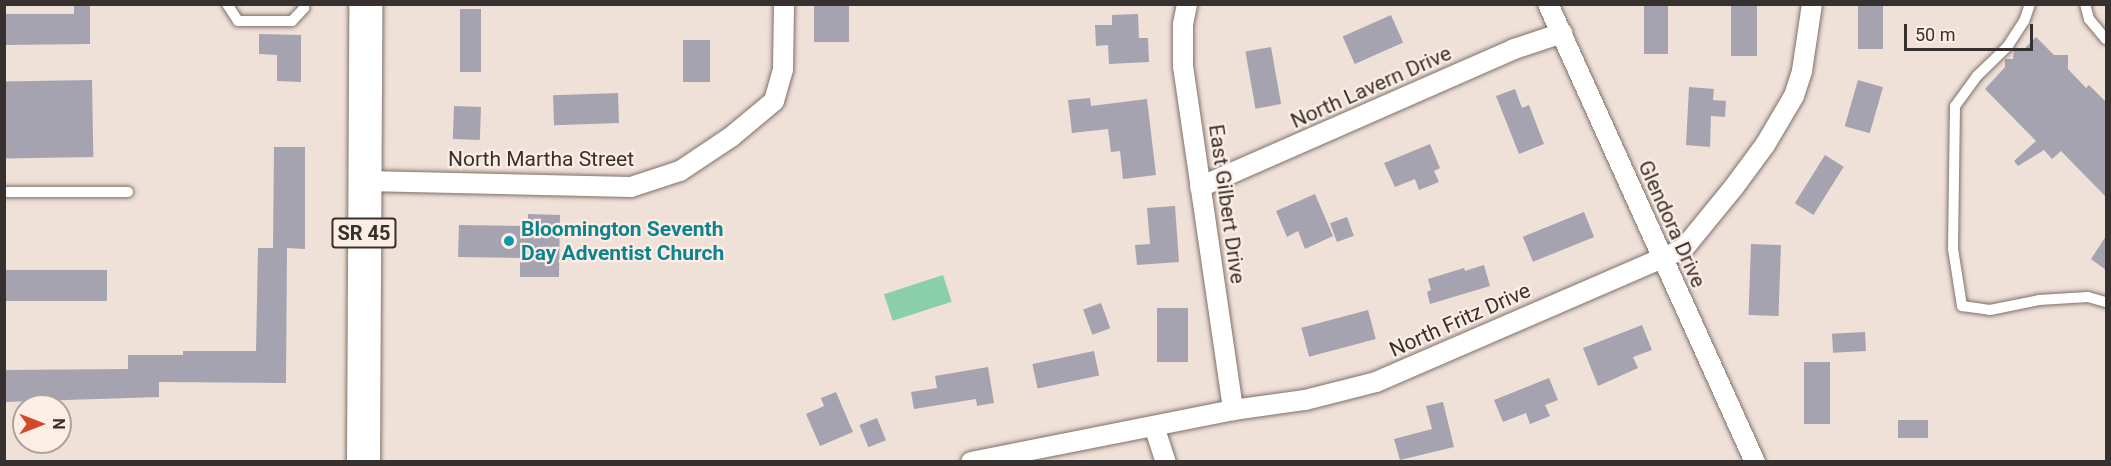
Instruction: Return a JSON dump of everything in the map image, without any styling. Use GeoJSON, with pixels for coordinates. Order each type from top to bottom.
{"type":"FeatureCollection","features":[{"type":"Feature","properties":{"kind":"highway","name":"SR 45"},"geometry":{"type":"LineString","coordinates":[[363,462],[365,4]]}},
{"type":"Feature","properties":{"kind":"street","name":"North Martha Street"},"geometry":{"type":"LineString","coordinates":[[364,181],[631,187],[680,171],[731,137],[774,101],[783,69],[784,4]]}},
{"type":"Feature","properties":{"kind":"street","name":"East Gilbert Drive"},"geometry":{"type":"LineString","coordinates":[[1187,4],[1182,44],[1200,187],[1233,410]]}},
{"type":"Feature","properties":{"kind":"street","name":"Glendora Drive"},"geometry":{"type":"LineString","coordinates":[[1548,4],[1661,259],[1755,462]]}},
{"type":"Feature","properties":{"kind":"street","name":"North Fritz Drive"},"geometry":{"type":"LineString","coordinates":[[971,462],[1233,410],[1305,400],[1376,382],[1685,247],[1741,178],[1794,96],[1802,71],[1812,4]]}},
{"type":"Feature","properties":{"kind":"street","name":"North Lavern Drive"},"geometry":{"type":"LineString","coordinates":[[1200,187],[1514,49],[1562,33]]}},
{"type":"Feature","properties":{"kind":"street"},"geometry":{"type":"LineString","coordinates":[[1154,426],[1166,462]]}},
{"type":"Feature","properties":{"kind":"lane"},"geometry":{"type":"LineString","coordinates":[[227,4],[238,21],[292,21],[304,8],[303,4]]}},
{"type":"Feature","properties":{"kind":"lane"},"geometry":{"type":"LineString","coordinates":[[2031,4],[2024,21],[2008,46],[1977,76],[1955,105],[1953,249],[1962,306],[1990,310],[2039,300],[2088,297],[2106,302]]}},
{"type":"Feature","properties":{"kind":"lane"},"geometry":{"type":"LineString","coordinates":[[2085,4],[2089,20],[2106,39]]}},
{"type":"Feature","properties":{"kind":"lane"},"geometry":{"type":"LineString","coordinates":[[4,192],[128,192]]}},
{"type":"Feature","properties":{"kind":"green space"},"geometry":{"type":"Polygon","coordinates":[[[943,275],[952,302],[893,321],[884,294],[943,275]]]}},
{"type":"Feature","properties":{"kind":"building"},"geometry":{"type":"Polygon","coordinates":[[[74,4],[90,4],[90,44],[4,45],[4,14],[74,14],[74,4]]]}},
{"type":"Feature","properties":{"kind":"building"},"geometry":{"type":"Polygon","coordinates":[[[814,4],[849,4],[849,42],[814,42],[814,4]]]}},
{"type":"Feature","properties":{"kind":"building"},"geometry":{"type":"Polygon","coordinates":[[[1644,4],[1668,4],[1668,54],[1644,54],[1644,4]]]}},
{"type":"Feature","properties":{"kind":"building"},"geometry":{"type":"Polygon","coordinates":[[[1731,4],[1757,4],[1757,56],[1731,56],[1731,4]]]}},
{"type":"Feature","properties":{"kind":"building"},"geometry":{"type":"Polygon","coordinates":[[[1858,4],[1883,4],[1883,49],[1858,49],[1858,4]]]}},
{"type":"Feature","properties":{"kind":"building"},"geometry":{"type":"Polygon","coordinates":[[[460,9],[481,9],[481,72],[460,72],[460,9]]]}},
{"type":"Feature","properties":{"kind":"building"},"geometry":{"type":"Polygon","coordinates":[[[1138,14],[1139,38],[1148,38],[1149,62],[1109,64],[1108,45],[1096,46],[1095,25],[1112,25],[1112,15],[1138,14]]]}},
{"type":"Feature","properties":{"kind":"building"},"geometry":{"type":"Polygon","coordinates":[[[1391,15],[1403,42],[1355,64],[1343,37],[1391,15]]]}},
{"type":"Feature","properties":{"kind":"building"},"geometry":{"type":"Polygon","coordinates":[[[259,34],[301,35],[301,82],[277,81],[277,55],[259,54],[259,34]]]}},
{"type":"Feature","properties":{"kind":"building"},"geometry":{"type":"Polygon","coordinates":[[[2036,37],[2054,55],[2068,55],[2068,69],[2086,88],[2089,85],[2106,102],[2106,197],[2061,151],[2052,159],[2044,150],[2018,166],[2014,161],[2036,141],[1985,89],[2005,67],[2005,59],[2013,59],[2014,50],[2022,51],[2036,37]]]}},
{"type":"Feature","properties":{"kind":"building"},"geometry":{"type":"Polygon","coordinates":[[[683,40],[710,40],[710,82],[683,82],[683,40]]]}},
{"type":"Feature","properties":{"kind":"building"},"geometry":{"type":"Polygon","coordinates":[[[1271,47],[1281,104],[1255,109],[1245,52],[1271,47]]]}},
{"type":"Feature","properties":{"kind":"building"},"geometry":{"type":"Polygon","coordinates":[[[92,80],[93,157],[5,159],[4,82],[92,80]]]}},
{"type":"Feature","properties":{"kind":"building"},"geometry":{"type":"Polygon","coordinates":[[[1858,80],[1883,87],[1870,133],[1845,126],[1858,80]]]}},
{"type":"Feature","properties":{"kind":"building"},"geometry":{"type":"Polygon","coordinates":[[[1689,87],[1714,89],[1713,100],[1726,101],[1725,117],[1711,116],[1710,147],[1686,145],[1689,87]]]}},
{"type":"Feature","properties":{"kind":"building"},"geometry":{"type":"Polygon","coordinates":[[[1515,89],[1522,108],[1529,105],[1544,144],[1519,154],[1496,96],[1515,89]]]}},
{"type":"Feature","properties":{"kind":"building"},"geometry":{"type":"Polygon","coordinates":[[[618,93],[619,123],[554,125],[553,95],[618,93]]]}},
{"type":"Feature","properties":{"kind":"building"},"geometry":{"type":"Polygon","coordinates":[[[1090,98],[1091,106],[1147,99],[1156,175],[1123,179],[1120,151],[1111,152],[1108,129],[1072,133],[1068,100],[1090,98]]]}},
{"type":"Feature","properties":{"kind":"building"},"geometry":{"type":"Polygon","coordinates":[[[454,106],[481,107],[480,140],[453,139],[454,106]]]}},
{"type":"Feature","properties":{"kind":"building"},"geometry":{"type":"Polygon","coordinates":[[[1430,144],[1440,168],[1434,171],[1439,182],[1419,190],[1415,179],[1395,187],[1384,163],[1430,144]]]}},
{"type":"Feature","properties":{"kind":"building"},"geometry":{"type":"Polygon","coordinates":[[[274,147],[305,147],[305,249],[287,248],[286,383],[159,382],[159,397],[72,400],[72,394],[12,394],[12,402],[4,402],[4,370],[128,369],[128,355],[183,355],[183,351],[256,351],[258,248],[273,248],[274,147]]]}},
{"type":"Feature","properties":{"kind":"building"},"geometry":{"type":"Polygon","coordinates":[[[1825,155],[1844,167],[1813,215],[1795,203],[1825,155]]]}},
{"type":"Feature","properties":{"kind":"building"},"geometry":{"type":"Polygon","coordinates":[[[1315,194],[1333,236],[1305,249],[1298,231],[1287,237],[1276,211],[1315,194]]]}},
{"type":"Feature","properties":{"kind":"building"},"geometry":{"type":"Polygon","coordinates":[[[1175,206],[1179,262],[1137,265],[1135,245],[1150,244],[1147,208],[1175,206]]]}},
{"type":"Feature","properties":{"kind":"building"},"geometry":{"type":"Polygon","coordinates":[[[1584,212],[1594,237],[1533,262],[1523,237],[1584,212]]]}},
{"type":"Feature","properties":{"kind":"building","name":"Bloomington Seventh Day Adventist Church"},"geometry":{"type":"Polygon","coordinates":[[[528,214],[560,215],[559,277],[520,277],[520,258],[458,257],[459,225],[528,226],[528,214]]]}},
{"type":"Feature","properties":{"kind":"building"},"geometry":{"type":"Polygon","coordinates":[[[1347,217],[1354,236],[1337,242],[1330,223],[1347,217]]]}},
{"type":"Feature","properties":{"kind":"building"},"geometry":{"type":"Polygon","coordinates":[[[2106,236],[2106,270],[2091,259],[2106,236]]]}},
{"type":"Feature","properties":{"kind":"building"},"geometry":{"type":"Polygon","coordinates":[[[1751,244],[1781,245],[1779,316],[1749,315],[1751,244]]]}},
{"type":"Feature","properties":{"kind":"building"},"geometry":{"type":"Polygon","coordinates":[[[1484,265],[1490,286],[1430,304],[1427,292],[1431,290],[1428,279],[1464,268],[1465,271],[1484,265]]]}},
{"type":"Feature","properties":{"kind":"building"},"geometry":{"type":"Polygon","coordinates":[[[4,270],[107,270],[107,301],[4,301],[4,270]]]}},
{"type":"Feature","properties":{"kind":"building"},"geometry":{"type":"Polygon","coordinates":[[[1101,303],[1110,328],[1092,335],[1083,309],[1101,303]]]}},
{"type":"Feature","properties":{"kind":"building"},"geometry":{"type":"Polygon","coordinates":[[[1157,308],[1188,308],[1188,362],[1157,362],[1157,308]]]}},
{"type":"Feature","properties":{"kind":"building"},"geometry":{"type":"Polygon","coordinates":[[[1368,310],[1376,339],[1309,357],[1301,328],[1368,310]]]}},
{"type":"Feature","properties":{"kind":"building"},"geometry":{"type":"Polygon","coordinates":[[[1642,325],[1652,350],[1633,357],[1638,368],[1598,386],[1583,348],[1642,325]]]}},
{"type":"Feature","properties":{"kind":"building"},"geometry":{"type":"Polygon","coordinates":[[[1865,332],[1866,351],[1833,353],[1832,334],[1865,332]]]}},
{"type":"Feature","properties":{"kind":"building"},"geometry":{"type":"Polygon","coordinates":[[[1094,351],[1099,375],[1038,389],[1032,364],[1094,351]]]}},
{"type":"Feature","properties":{"kind":"building"},"geometry":{"type":"Polygon","coordinates":[[[1804,362],[1830,362],[1830,424],[1804,424],[1804,362]]]}},
{"type":"Feature","properties":{"kind":"building"},"geometry":{"type":"Polygon","coordinates":[[[988,367],[994,403],[977,406],[976,399],[914,409],[911,392],[937,388],[935,376],[988,367]]]}},
{"type":"Feature","properties":{"kind":"building"},"geometry":{"type":"Polygon","coordinates":[[[1549,378],[1558,400],[1545,405],[1550,416],[1530,424],[1526,413],[1503,422],[1494,400],[1549,378]]]}},
{"type":"Feature","properties":{"kind":"building"},"geometry":{"type":"Polygon","coordinates":[[[836,392],[853,432],[820,446],[806,414],[824,406],[821,398],[836,392]]]}},
{"type":"Feature","properties":{"kind":"building"},"geometry":{"type":"Polygon","coordinates":[[[1443,402],[1454,447],[1400,460],[1394,439],[1432,429],[1426,406],[1443,402]]]}},
{"type":"Feature","properties":{"kind":"building"},"geometry":{"type":"Polygon","coordinates":[[[877,418],[886,440],[868,447],[859,425],[877,418]]]}},
{"type":"Feature","properties":{"kind":"building"},"geometry":{"type":"Polygon","coordinates":[[[1898,420],[1928,420],[1928,438],[1898,438],[1898,420]]]}},
{"type":"Feature","properties":{"kind":"place","name":"Bloomington Seventh Day Adventist Church"},"geometry":{"type":"Point","coordinates":[509,241]}}]}
